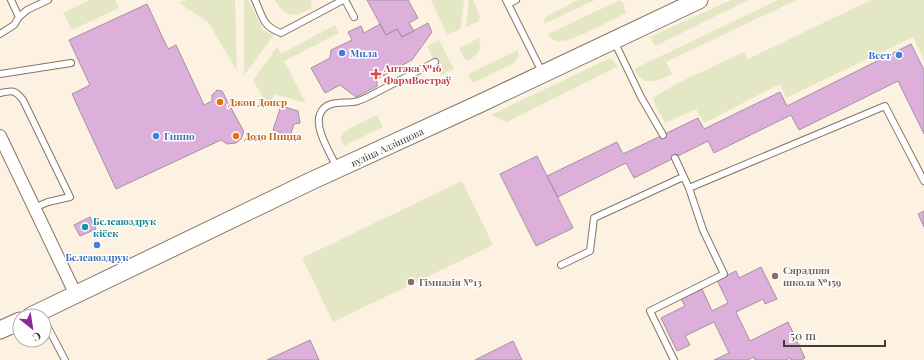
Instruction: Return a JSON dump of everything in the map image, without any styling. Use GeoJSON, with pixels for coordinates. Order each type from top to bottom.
{"type":"FeatureCollection","features":[{"type":"Feature","properties":{"kind":"main road","name":"вуліца Адзінцова"},"geometry":{"type":"LineString","coordinates":[[52,309],[76,295],[338,169],[699,0]]}},
{"type":"Feature","properties":{"kind":"main road"},"geometry":{"type":"LineString","coordinates":[[0,330],[12,325]]}},
{"type":"Feature","properties":{"kind":"street"},"geometry":{"type":"LineString","coordinates":[[0,136],[76,295]]}},
{"type":"Feature","properties":{"kind":"lane"},"geometry":{"type":"LineString","coordinates":[[11,0],[19,17]]}},
{"type":"Feature","properties":{"kind":"lane"},"geometry":{"type":"LineString","coordinates":[[1,31],[14,25],[19,17],[27,10],[48,0]]}},
{"type":"Feature","properties":{"kind":"lane"},"geometry":{"type":"LineString","coordinates":[[256,0],[266,24],[271,30],[281,34],[344,0],[354,17]]}},
{"type":"Feature","properties":{"kind":"lane"},"geometry":{"type":"LineString","coordinates":[[516,0],[507,2],[543,73]]}},
{"type":"Feature","properties":{"kind":"lane"},"geometry":{"type":"LineString","coordinates":[[614,40],[642,97],[663,134]]}},
{"type":"Feature","properties":{"kind":"lane"},"geometry":{"type":"LineString","coordinates":[[338,169],[318,124],[322,109],[333,103],[345,104],[360,101],[435,62]]}},
{"type":"Feature","properties":{"kind":"lane"},"geometry":{"type":"LineString","coordinates":[[0,74],[71,63]]}},
{"type":"Feature","properties":{"kind":"lane"},"geometry":{"type":"LineString","coordinates":[[0,93],[10,91],[17,92],[23,100],[70,197],[48,202],[34,208]]}},
{"type":"Feature","properties":{"kind":"lane"},"geometry":{"type":"LineString","coordinates":[[689,188],[885,106],[924,182]]}},
{"type":"Feature","properties":{"kind":"lane"},"geometry":{"type":"LineString","coordinates":[[674,158],[689,188],[703,230],[724,274],[650,311],[674,360]]}},
{"type":"Feature","properties":{"kind":"lane"},"geometry":{"type":"LineString","coordinates":[[561,265],[590,251],[594,218],[683,177]]}},
{"type":"Feature","properties":{"kind":"lane"},"geometry":{"type":"LineString","coordinates":[[52,338],[65,360]]}},
{"type":"Feature","properties":{"kind":"green space"},"geometry":{"type":"Polygon","coordinates":[[[90,0],[115,0],[119,8],[72,30],[63,13],[90,0]]]}},
{"type":"Feature","properties":{"kind":"green space"},"geometry":{"type":"Polygon","coordinates":[[[186,0],[235,0],[237,71],[208,22],[179,3],[186,0]]]}},
{"type":"Feature","properties":{"kind":"green space"},"geometry":{"type":"Polygon","coordinates":[[[244,0],[248,0],[264,31],[274,35],[244,75],[244,0]]]}},
{"type":"Feature","properties":{"kind":"green space"},"geometry":{"type":"Polygon","coordinates":[[[275,0],[311,0],[312,8],[296,15],[286,13],[275,0]]]}},
{"type":"Feature","properties":{"kind":"green space"},"geometry":{"type":"Polygon","coordinates":[[[431,0],[464,0],[461,26],[459,30],[447,34],[431,0]]]}},
{"type":"Feature","properties":{"kind":"green space"},"geometry":{"type":"Polygon","coordinates":[[[469,0],[473,0],[480,16],[479,21],[466,27],[469,0]]]}},
{"type":"Feature","properties":{"kind":"green space"},"geometry":{"type":"Polygon","coordinates":[[[578,0],[595,0],[544,24],[544,20],[547,16],[578,0]]]}},
{"type":"Feature","properties":{"kind":"green space"},"geometry":{"type":"Polygon","coordinates":[[[620,0],[623,3],[626,13],[592,30],[564,41],[555,40],[548,34],[620,0]]]}},
{"type":"Feature","properties":{"kind":"green space"},"geometry":{"type":"Polygon","coordinates":[[[731,0],[748,0],[655,46],[650,37],[731,0]]]}},
{"type":"Feature","properties":{"kind":"green space"},"geometry":{"type":"Polygon","coordinates":[[[778,0],[796,0],[666,62],[672,74],[656,81],[646,81],[638,75],[634,69],[778,0]]]}},
{"type":"Feature","properties":{"kind":"green space"},"geometry":{"type":"Polygon","coordinates":[[[871,0],[924,0],[924,60],[913,37],[786,98],[780,84],[704,123],[696,109],[665,123],[655,105],[653,98],[676,84],[744,52],[748,59],[871,0]]]}},
{"type":"Feature","properties":{"kind":"green space"},"geometry":{"type":"Polygon","coordinates":[[[335,25],[339,33],[284,61],[306,103],[274,94],[269,109],[253,80],[277,47],[281,54],[335,25]]]}},
{"type":"Feature","properties":{"kind":"green space"},"geometry":{"type":"Polygon","coordinates":[[[479,38],[480,46],[478,52],[466,61],[459,48],[479,38]]]}},
{"type":"Feature","properties":{"kind":"green space"},"geometry":{"type":"Polygon","coordinates":[[[439,40],[454,69],[441,75],[427,46],[439,40]]]}},
{"type":"Feature","properties":{"kind":"green space"},"geometry":{"type":"Polygon","coordinates":[[[518,50],[518,57],[514,63],[473,83],[468,74],[518,50]]]}},
{"type":"Feature","properties":{"kind":"green space"},"geometry":{"type":"Polygon","coordinates":[[[610,58],[618,66],[507,122],[491,115],[610,58]]]}},
{"type":"Feature","properties":{"kind":"green space"},"geometry":{"type":"Polygon","coordinates":[[[377,115],[383,127],[344,146],[341,138],[342,134],[353,126],[377,115]]]}},
{"type":"Feature","properties":{"kind":"green space"},"geometry":{"type":"Polygon","coordinates":[[[462,181],[493,245],[333,322],[302,258],[462,181]]]}},
{"type":"Feature","properties":{"kind":"building"},"geometry":{"type":"Polygon","coordinates":[[[367,0],[408,0],[418,18],[409,23],[414,31],[402,37],[397,29],[386,35],[367,0]]]}},
{"type":"Feature","properties":{"kind":"building"},"geometry":{"type":"Polygon","coordinates":[[[147,4],[168,49],[176,45],[204,105],[212,101],[212,95],[217,90],[222,91],[244,132],[241,139],[236,143],[227,144],[221,140],[116,189],[72,94],[90,85],[69,40],[147,4]]]}},
{"type":"Feature","properties":{"kind":"building"},"geometry":{"type":"Polygon","coordinates":[[[428,23],[432,32],[412,60],[377,79],[377,86],[356,97],[340,85],[325,93],[311,68],[330,58],[331,50],[352,40],[348,32],[361,26],[364,33],[380,24],[386,35],[397,29],[402,37],[428,23]]]}},
{"type":"Feature","properties":{"kind":"building"},"geometry":{"type":"Polygon","coordinates":[[[911,44],[924,70],[924,134],[898,81],[799,130],[791,115],[714,153],[708,141],[634,178],[626,163],[558,197],[547,176],[617,142],[623,154],[698,118],[704,129],[780,92],[787,106],[911,44]]]}},
{"type":"Feature","properties":{"kind":"building"},"geometry":{"type":"Polygon","coordinates":[[[281,106],[298,111],[300,123],[294,124],[290,136],[273,130],[281,106]]]}},
{"type":"Feature","properties":{"kind":"building"},"geometry":{"type":"Polygon","coordinates":[[[537,156],[573,228],[536,246],[500,174],[537,156]]]}},
{"type":"Feature","properties":{"kind":"building"},"geometry":{"type":"Polygon","coordinates":[[[924,211],[924,227],[918,214],[924,211]]]}},
{"type":"Feature","properties":{"kind":"building","name":"Белсаюздрук кіёск"},"geometry":{"type":"Polygon","coordinates":[[[90,217],[96,229],[80,236],[74,225],[90,217]]]}},
{"type":"Feature","properties":{"kind":"building"},"geometry":{"type":"Polygon","coordinates":[[[761,267],[777,299],[765,304],[763,299],[736,312],[750,341],[788,322],[805,358],[801,360],[791,360],[790,358],[786,360],[755,360],[754,357],[748,360],[714,360],[729,353],[714,322],[685,336],[690,345],[677,351],[661,318],[685,306],[681,299],[702,289],[712,311],[728,303],[717,280],[736,271],[739,278],[761,267]]]}},
{"type":"Feature","properties":{"kind":"building"},"geometry":{"type":"Polygon","coordinates":[[[310,340],[319,360],[267,360],[310,340]]]}},
{"type":"Feature","properties":{"kind":"building"},"geometry":{"type":"Polygon","coordinates":[[[513,341],[522,360],[475,360],[513,341]]]}},
{"type":"Feature","properties":{"kind":"place","name":"Мила"},"geometry":{"type":"Point","coordinates":[342,53]}},
{"type":"Feature","properties":{"kind":"place","name":"Вест"},"geometry":{"type":"Point","coordinates":[899,55]}},
{"type":"Feature","properties":{"kind":"place","name":"Аптэка №16 ФармВостраў"},"geometry":{"type":"Point","coordinates":[376,74]}},
{"type":"Feature","properties":{"kind":"place","name":"Джон Донер"},"geometry":{"type":"Point","coordinates":[220,102]}},
{"type":"Feature","properties":{"kind":"place","name":"Гиппо"},"geometry":{"type":"Point","coordinates":[156,136]}},
{"type":"Feature","properties":{"kind":"place","name":"Додо Пицца"},"geometry":{"type":"Point","coordinates":[236,136]}},
{"type":"Feature","properties":{"kind":"place","name":"Белсаюздрук кіёск"},"geometry":{"type":"Point","coordinates":[85,227]}},
{"type":"Feature","properties":{"kind":"place","name":"Белсаюздрук"},"geometry":{"type":"Point","coordinates":[97,245]}},
{"type":"Feature","properties":{"kind":"place","name":"Сярэдняя школа №159"},"geometry":{"type":"Point","coordinates":[775,276]}},
{"type":"Feature","properties":{"kind":"place","name":"Гімназія №13"},"geometry":{"type":"Point","coordinates":[411,282]}}]}
